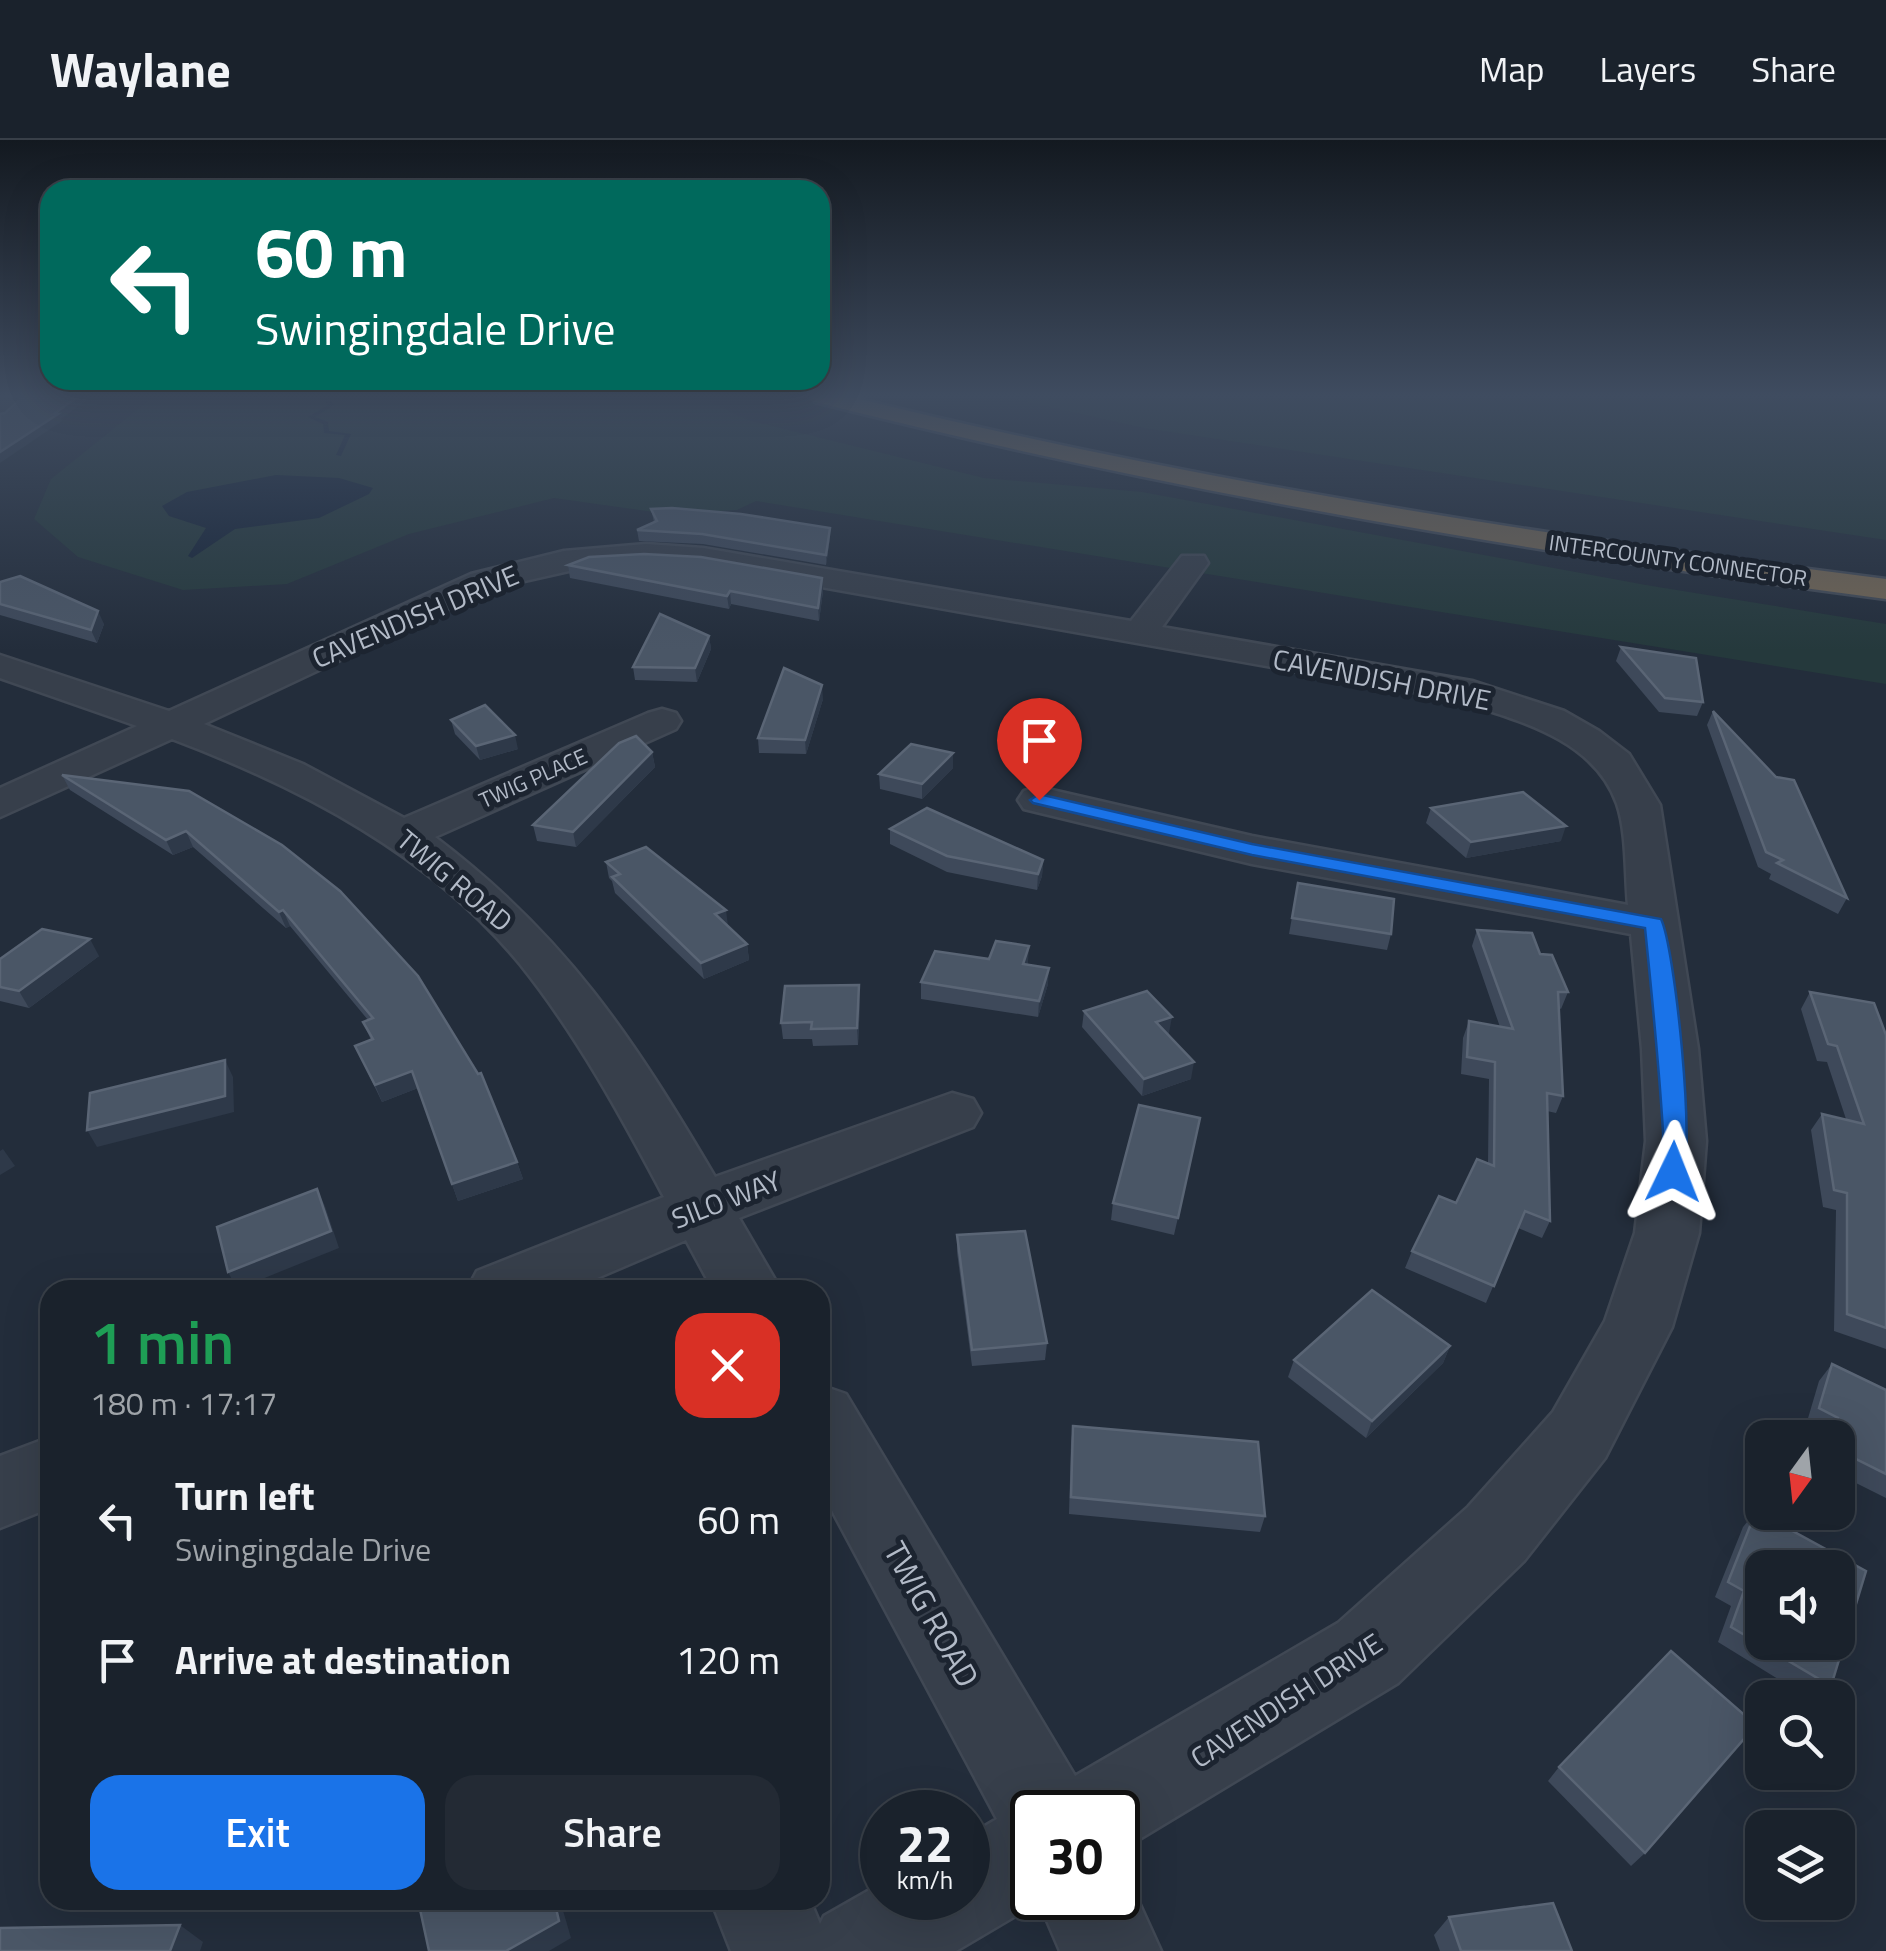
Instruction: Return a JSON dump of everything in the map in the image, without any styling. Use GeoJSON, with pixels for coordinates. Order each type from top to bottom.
{"type":"FeatureCollection","features":[{"type":"Feature","properties":{"kind":"highway","name":"INTERCOUNTY CONNECTOR"},"geometry":{"type":"LineString","coordinates":[[1217,482],[1466,529],[1886,589]]}},
{"type":"Feature","properties":{"kind":"highway"},"geometry":{"type":"LineString","coordinates":[[1339,482],[1378,488]]}},
{"type":"Feature","properties":{"kind":"street","name":"CAVENDISH DRIVE"},"geometry":{"type":"LineString","coordinates":[[0,804],[482,581],[526,567],[595,555],[666,553],[1459,689],[1550,720],[1574,732],[1615,763],[1639,805],[1676,1141],[1667,1233],[1637,1326],[1579,1435],[1496,1534],[1368,1653],[1139,1790]]}},
{"type":"Feature","properties":{"kind":"street"},"geometry":{"type":"LineString","coordinates":[[1140,633],[1193,563]]}},
{"type":"Feature","properties":{"kind":"street","name":"TWIG ROAD"},"geometry":{"type":"LineString","coordinates":[[0,666],[292,771],[404,834],[488,902],[534,949],[583,1012],[741,1280]]}},
{"type":"Feature","properties":{"kind":"street","name":"TWIG PLACE"},"geometry":{"type":"LineString","coordinates":[[404,834],[662,721]]}},
{"type":"Feature","properties":{"kind":"street"},"geometry":{"type":"LineString","coordinates":[[1039,800],[1252,850],[1654,924]]}},
{"type":"Feature","properties":{"kind":"street","name":"SILO WAY"},"geometry":{"type":"LineString","coordinates":[[525,1280],[700,1208],[952,1113]]}},
{"type":"Feature","properties":{"kind":"street","name":"TWIG ROAD"},"geometry":{"type":"LineString","coordinates":[[830,1435],[1032,1790]]}},
{"type":"Feature","properties":{"kind":"street"},"geometry":{"type":"LineString","coordinates":[[0,1492],[40,1476]]}},
{"type":"Feature","properties":{"kind":"street"},"geometry":{"type":"LineString","coordinates":[[764,1910],[781,1951]]}},
{"type":"Feature","properties":{"kind":"street"},"geometry":{"type":"LineString","coordinates":[[859,1951],[914,1920]]}},
{"type":"Feature","properties":{"kind":"street"},"geometry":{"type":"LineString","coordinates":[[1096,1920],[1111,1951]]}},
{"type":"Feature","properties":{"kind":"green space"},"geometry":{"type":"Polygon","coordinates":[[[50,482],[1024,482],[1142,492],[1646,585],[1886,624],[1886,684],[756,501],[737,510],[668,514],[554,498],[409,534],[287,584],[183,590],[78,557],[34,519],[50,482]]]}},
{"type":"Feature","properties":{"kind":"green space"},"geometry":{"type":"Polygon","coordinates":[[[1499,482],[1886,482],[1886,540],[1499,482]]]}},
{"type":"Feature","properties":{"kind":"water"},"geometry":{"type":"Polygon","coordinates":[[[242,482],[351,482],[373,488],[369,494],[319,518],[235,529],[192,558],[188,556],[206,528],[169,516],[162,506],[187,492],[242,482]]]}},
{"type":"Feature","properties":{"kind":"building"},"geometry":{"type":"Polygon","coordinates":[[[672,508],[830,528],[826,555],[702,534],[637,530],[657,521],[651,509],[672,508]]]}},
{"type":"Feature","properties":{"kind":"building"},"geometry":{"type":"Polygon","coordinates":[[[589,557],[701,557],[822,578],[818,608],[730,591],[727,596],[568,565],[589,557]]]}},
{"type":"Feature","properties":{"kind":"building"},"geometry":{"type":"Polygon","coordinates":[[[20,576],[98,611],[91,630],[0,604],[0,582],[20,576]]]}},
{"type":"Feature","properties":{"kind":"building"},"geometry":{"type":"Polygon","coordinates":[[[660,614],[709,636],[695,668],[633,667],[660,614]]]}},
{"type":"Feature","properties":{"kind":"building"},"geometry":{"type":"Polygon","coordinates":[[[1621,647],[1696,658],[1703,702],[1665,698],[1621,647]]]}},
{"type":"Feature","properties":{"kind":"building"},"geometry":{"type":"Polygon","coordinates":[[[784,668],[822,685],[805,740],[758,738],[784,668]]]}},
{"type":"Feature","properties":{"kind":"building"},"geometry":{"type":"Polygon","coordinates":[[[485,705],[515,735],[476,746],[451,720],[485,705]]]}},
{"type":"Feature","properties":{"kind":"building"},"geometry":{"type":"Polygon","coordinates":[[[1713,711],[1776,777],[1794,780],[1847,898],[1777,863],[1783,860],[1766,852],[1713,711]]]}},
{"type":"Feature","properties":{"kind":"building"},"geometry":{"type":"Polygon","coordinates":[[[636,736],[652,752],[573,832],[533,825],[619,743],[636,736]]]}},
{"type":"Feature","properties":{"kind":"building"},"geometry":{"type":"Polygon","coordinates":[[[911,744],[953,753],[922,784],[879,774],[911,744]]]}},
{"type":"Feature","properties":{"kind":"building"},"geometry":{"type":"Polygon","coordinates":[[[62,775],[189,791],[282,845],[340,891],[418,976],[478,1074],[481,1073],[517,1162],[452,1184],[412,1071],[375,1085],[355,1046],[373,1039],[363,1022],[373,1018],[283,910],[279,912],[186,831],[166,840],[62,775]]]}},
{"type":"Feature","properties":{"kind":"building"},"geometry":{"type":"Polygon","coordinates":[[[1523,792],[1566,826],[1471,842],[1431,808],[1523,792]]]}},
{"type":"Feature","properties":{"kind":"building"},"geometry":{"type":"Polygon","coordinates":[[[927,808],[1043,860],[1038,874],[947,856],[890,829],[927,808]]]}},
{"type":"Feature","properties":{"kind":"building"},"geometry":{"type":"Polygon","coordinates":[[[646,847],[726,910],[715,914],[747,944],[701,963],[612,877],[620,874],[606,862],[646,847]]]}},
{"type":"Feature","properties":{"kind":"building"},"geometry":{"type":"Polygon","coordinates":[[[1298,883],[1394,899],[1391,934],[1292,918],[1298,883]]]}},
{"type":"Feature","properties":{"kind":"building"},"geometry":{"type":"Polygon","coordinates":[[[42,929],[90,939],[19,991],[0,987],[0,959],[42,929]]]}},
{"type":"Feature","properties":{"kind":"building"},"geometry":{"type":"Polygon","coordinates":[[[1477,930],[1532,933],[1540,954],[1552,955],[1568,992],[1558,992],[1563,1096],[1547,1093],[1550,1221],[1525,1211],[1494,1286],[1412,1251],[1439,1196],[1456,1203],[1477,1159],[1494,1166],[1495,1062],[1467,1057],[1469,1021],[1513,1029],[1477,930]]]}},
{"type":"Feature","properties":{"kind":"building"},"geometry":{"type":"Polygon","coordinates":[[[996,941],[1029,946],[1023,964],[1049,968],[1039,1001],[921,982],[935,951],[989,959],[996,941]]]}},
{"type":"Feature","properties":{"kind":"building"},"geometry":{"type":"Polygon","coordinates":[[[859,985],[857,1028],[811,1029],[812,1022],[781,1023],[785,986],[859,985]]]}},
{"type":"Feature","properties":{"kind":"building"},"geometry":{"type":"Polygon","coordinates":[[[1147,991],[1172,1017],[1156,1022],[1194,1062],[1144,1079],[1084,1011],[1147,991]]]}},
{"type":"Feature","properties":{"kind":"building"},"geometry":{"type":"Polygon","coordinates":[[[1810,992],[1874,1003],[1886,1035],[1886,1328],[1847,1314],[1847,1193],[1834,1190],[1822,1114],[1864,1124],[1837,1046],[1828,1044],[1810,992]]]}},
{"type":"Feature","properties":{"kind":"building"},"geometry":{"type":"Polygon","coordinates":[[[225,1060],[225,1096],[87,1130],[90,1093],[225,1060]]]}},
{"type":"Feature","properties":{"kind":"building"},"geometry":{"type":"Polygon","coordinates":[[[1139,1105],[1200,1118],[1178,1218],[1113,1203],[1139,1105]]]}},
{"type":"Feature","properties":{"kind":"building"},"geometry":{"type":"Polygon","coordinates":[[[317,1189],[331,1231],[228,1272],[217,1227],[317,1189]]]}},
{"type":"Feature","properties":{"kind":"building"},"geometry":{"type":"Polygon","coordinates":[[[1025,1231],[1047,1343],[972,1350],[957,1235],[1025,1231]]]}},
{"type":"Feature","properties":{"kind":"building"},"geometry":{"type":"Polygon","coordinates":[[[1372,1290],[1450,1346],[1372,1421],[1294,1360],[1372,1290]]]}},
{"type":"Feature","properties":{"kind":"building"},"geometry":{"type":"Polygon","coordinates":[[[1832,1364],[1886,1390],[1886,1474],[1855,1458],[1855,1420],[1837,1420],[1819,1408],[1832,1364]]]}},
{"type":"Feature","properties":{"kind":"building"},"geometry":{"type":"Polygon","coordinates":[[[1073,1426],[1258,1442],[1265,1516],[1071,1497],[1073,1426]]]}},
{"type":"Feature","properties":{"kind":"building"},"geometry":{"type":"Polygon","coordinates":[[[1749,1530],[1791,1530],[1828,1550],[1745,1550],[1745,1635],[1731,1627],[1744,1591],[1728,1582],[1749,1530]]]}},
{"type":"Feature","properties":{"kind":"building"},"geometry":{"type":"Polygon","coordinates":[[[1855,1565],[1866,1571],[1855,1607],[1855,1565]]]}},
{"type":"Feature","properties":{"kind":"building"},"geometry":{"type":"Polygon","coordinates":[[[1671,1651],[1745,1715],[1745,1738],[1645,1853],[1559,1767],[1671,1651]]]}},
{"type":"Feature","properties":{"kind":"building"},"geometry":{"type":"Polygon","coordinates":[[[1787,1660],[1839,1660],[1833,1680],[1821,1680],[1787,1660]]]}},
{"type":"Feature","properties":{"kind":"building"},"geometry":{"type":"Polygon","coordinates":[[[1553,1903],[1572,1951],[1461,1951],[1449,1917],[1553,1903]]]}},
{"type":"Feature","properties":{"kind":"building"},"geometry":{"type":"Polygon","coordinates":[[[420,1910],[556,1910],[559,1921],[506,1951],[429,1951],[420,1910]]]}},
{"type":"Feature","properties":{"kind":"building"},"geometry":{"type":"Polygon","coordinates":[[[180,1925],[170,1951],[0,1951],[0,1928],[180,1925]]]}},
{"type":"Feature","properties":{"kind":"route"},"geometry":{"type":"LineString","coordinates":[[1039,800],[1252,850],[1654,924],[1670,1049],[1676,1141],[1673,1172]]}}]}
